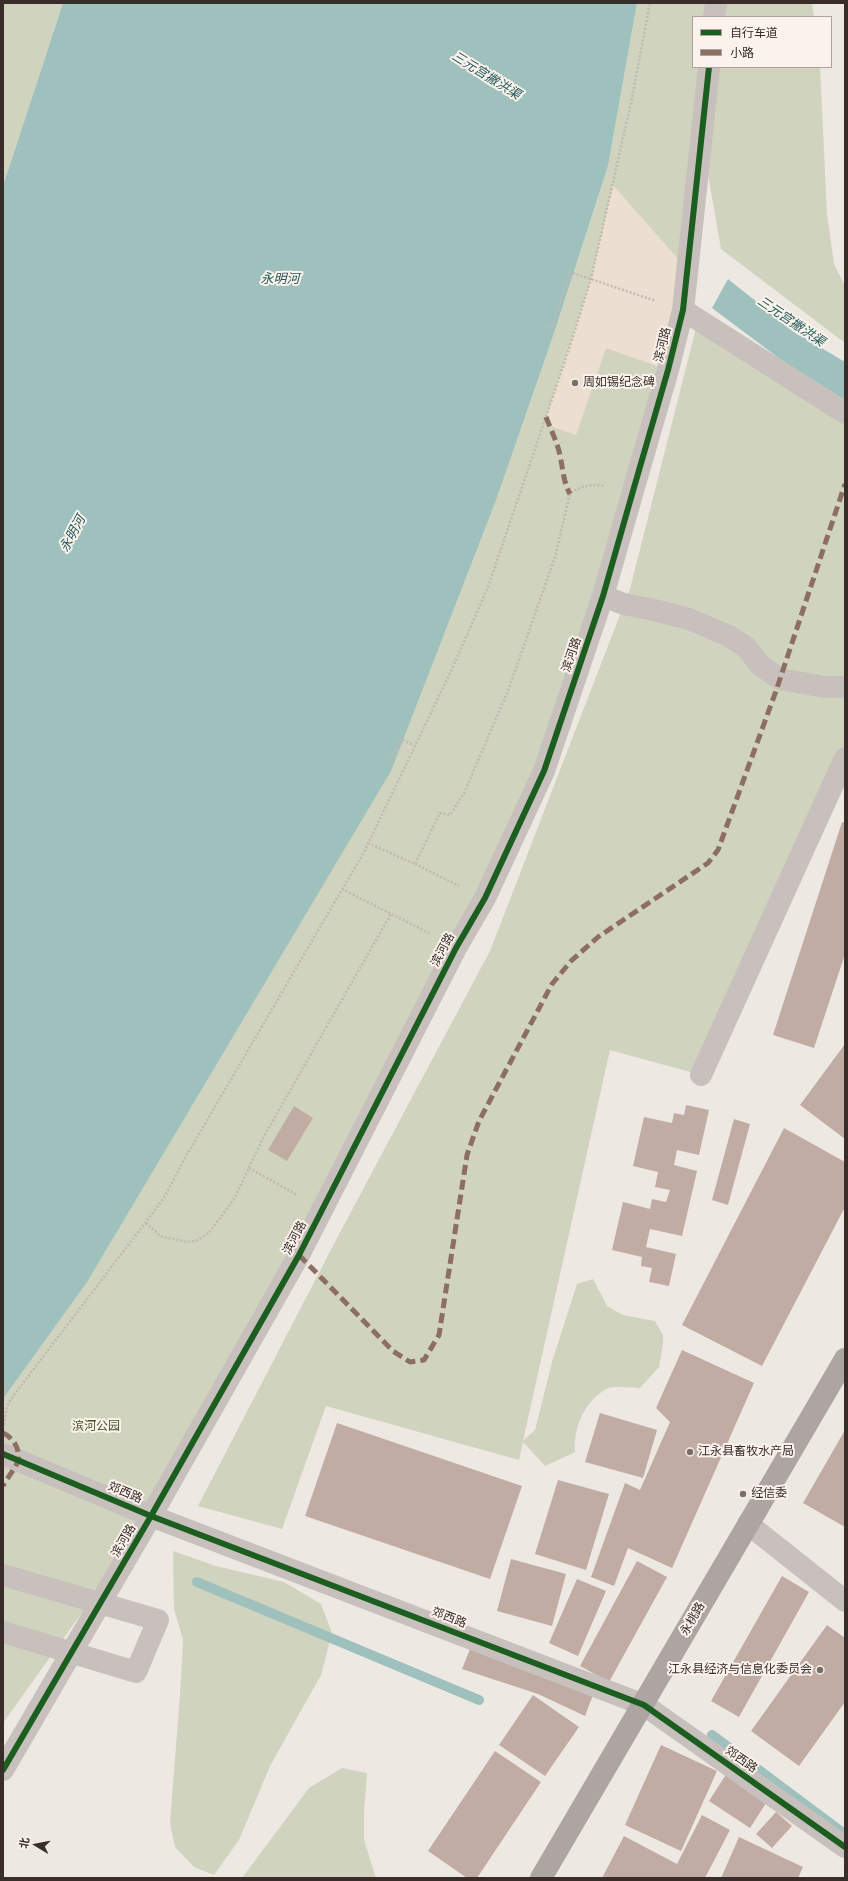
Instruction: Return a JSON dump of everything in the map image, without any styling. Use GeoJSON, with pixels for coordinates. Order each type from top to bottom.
{"type":"FeatureCollection","features":[{"type":"Feature","properties":{"kind":"main road","name":"永桃路"},"geometry":{"type":"LineString","coordinates":[[541,1878],[644,1705],[845,1359]]}},
{"type":"Feature","properties":{"kind":"street"},"geometry":{"type":"LineString","coordinates":[[714,16],[716,3]]}},
{"type":"Feature","properties":{"kind":"street","name":"滨河路"},"geometry":{"type":"LineString","coordinates":[[3,1770],[101,1603],[299,1255],[456,948],[485,898],[544,771],[603,596],[668,370],[683,310],[709,68]]}},
{"type":"Feature","properties":{"kind":"street"},"geometry":{"type":"LineString","coordinates":[[683,310],[845,414]]}},
{"type":"Feature","properties":{"kind":"street"},"geometry":{"type":"LineString","coordinates":[[603,596],[624,604],[689,619],[729,636],[746,647],[760,665],[780,679],[825,687],[845,687]]}},
{"type":"Feature","properties":{"kind":"street"},"geometry":{"type":"LineString","coordinates":[[701,1076],[845,758]]}},
{"type":"Feature","properties":{"kind":"street","name":"郊西路"},"geometry":{"type":"LineString","coordinates":[[11,1457],[151,1516],[644,1705],[845,1847]]}},
{"type":"Feature","properties":{"kind":"street"},"geometry":{"type":"LineString","coordinates":[[748,1524],[845,1601]]}},
{"type":"Feature","properties":{"kind":"street"},"geometry":{"type":"LineString","coordinates":[[3,1574],[158,1620],[136,1672],[3,1632]]}},
{"type":"Feature","properties":{"kind":"path"},"geometry":{"type":"LineString","coordinates":[[6,1429],[4,1424],[6,1410],[14,1395],[164,1198],[185,1158],[342,890],[368,843],[415,746],[488,587],[568,352],[591,279],[632,103],[650,3]]}},
{"type":"Feature","properties":{"kind":"path"},"geometry":{"type":"LineString","coordinates":[[548,327],[552,326],[570,272],[683,310]]}},
{"type":"Feature","properties":{"kind":"path"},"geometry":{"type":"LineString","coordinates":[[415,864],[440,813],[450,815],[464,793],[508,691],[555,557],[570,494],[576,488],[587,485],[634,491]]}},
{"type":"Feature","properties":{"kind":"path"},"geometry":{"type":"LineString","coordinates":[[389,762],[401,739],[415,746]]}},
{"type":"Feature","properties":{"kind":"path"},"geometry":{"type":"LineString","coordinates":[[368,843],[485,898]]}},
{"type":"Feature","properties":{"kind":"path"},"geometry":{"type":"LineString","coordinates":[[342,890],[456,948]]}},
{"type":"Feature","properties":{"kind":"path"},"geometry":{"type":"LineString","coordinates":[[146,1223],[160,1236],[187,1242],[196,1241],[209,1233],[234,1199],[264,1136],[391,914]]}},
{"type":"Feature","properties":{"kind":"path"},"geometry":{"type":"LineString","coordinates":[[249,1168],[322,1210]]}},
{"type":"Feature","properties":{"kind":"path"},"geometry":{"type":"LineString","coordinates":[[3,1393],[9,1385]]}},
{"type":"Feature","properties":{"kind":"path"},"geometry":{"type":"LineString","coordinates":[[3,1406],[6,1410]]}},
{"type":"Feature","properties":{"kind":"green space"},"geometry":{"type":"Polygon","coordinates":[[[3,3],[63,3],[3,186],[3,3]]]}},
{"type":"Feature","properties":{"kind":"green space","name":"滨河公园"},"geometry":{"type":"Polygon","coordinates":[[[637,3],[812,3],[814,16],[692,16],[692,68],[820,68],[827,214],[834,264],[845,286],[845,343],[721,249],[702,140],[683,310],[543,770],[151,1516],[3,1723],[3,1399],[87,1281],[556,327],[608,166],[637,3]]]}},
{"type":"Feature","properties":{"kind":"green space"},"geometry":{"type":"Polygon","coordinates":[[[698,320],[845,412],[845,758],[701,1075],[610,1050],[523,1441],[535,1430],[552,1362],[577,1284],[593,1279],[607,1306],[623,1315],[655,1321],[663,1335],[659,1367],[640,1388],[611,1387],[600,1393],[587,1407],[578,1424],[575,1452],[545,1466],[523,1442],[519,1460],[326,1406],[282,1529],[198,1506],[336,1240],[490,951],[630,589],[698,320]]]}},
{"type":"Feature","properties":{"kind":"green space"},"geometry":{"type":"Polygon","coordinates":[[[173,1551],[216,1566],[284,1582],[321,1604],[332,1633],[321,1675],[270,1766],[239,1840],[214,1875],[194,1867],[175,1847],[170,1823],[183,1640],[174,1609],[173,1551]]]}},
{"type":"Feature","properties":{"kind":"green space"},"geometry":{"type":"Polygon","coordinates":[[[342,1768],[367,1773],[364,1813],[364,1840],[376,1878],[242,1878],[309,1788],[342,1768]]]}},
{"type":"Feature","properties":{"kind":"shaded area"},"geometry":{"type":"Polygon","coordinates":[[[613,185],[687,269],[668,370],[606,348],[576,435],[544,424],[591,279],[613,185]]]}},
{"type":"Feature","properties":{"kind":"water","name":"永明河"},"geometry":{"type":"Polygon","coordinates":[[[63,3],[637,3],[608,166],[556,327],[496,500],[391,771],[87,1282],[3,1399],[3,186],[63,3]]]}},
{"type":"Feature","properties":{"kind":"water"},"geometry":{"type":"Polygon","coordinates":[[[728,279],[793,331],[845,362],[845,400],[784,362],[712,308],[728,279]]]}},
{"type":"Feature","properties":{"kind":"building"},"geometry":{"type":"Polygon","coordinates":[[[842,822],[845,823],[845,954],[814,1048],[773,1035],[842,822]]]}},
{"type":"Feature","properties":{"kind":"building"},"geometry":{"type":"Polygon","coordinates":[[[845,1044],[845,1139],[800,1105],[845,1044]]]}},
{"type":"Feature","properties":{"kind":"building"},"geometry":{"type":"Polygon","coordinates":[[[686,1105],[709,1110],[699,1155],[677,1150],[674,1165],[697,1171],[682,1236],[650,1229],[646,1247],[676,1254],[669,1286],[649,1282],[652,1268],[641,1266],[642,1257],[612,1250],[623,1202],[650,1209],[652,1199],[666,1202],[670,1190],[655,1187],[658,1172],[633,1166],[644,1117],[672,1123],[674,1113],[684,1115],[686,1105]]]}},
{"type":"Feature","properties":{"kind":"building"},"geometry":{"type":"Polygon","coordinates":[[[294,1106],[313,1118],[287,1161],[268,1150],[294,1106]]]}},
{"type":"Feature","properties":{"kind":"building"},"geometry":{"type":"Polygon","coordinates":[[[734,1119],[750,1124],[728,1205],[712,1200],[734,1119]]]}},
{"type":"Feature","properties":{"kind":"building"},"geometry":{"type":"Polygon","coordinates":[[[784,1128],[845,1162],[845,1207],[762,1366],[682,1325],[784,1128]]]}},
{"type":"Feature","properties":{"kind":"building","name":"江永县畜牧水产局"},"geometry":{"type":"Polygon","coordinates":[[[682,1350],[754,1383],[672,1568],[628,1548],[614,1586],[591,1577],[625,1483],[640,1490],[670,1422],[656,1408],[682,1350]]]}},
{"type":"Feature","properties":{"kind":"building"},"geometry":{"type":"Polygon","coordinates":[[[600,1413],[657,1430],[643,1478],[585,1462],[600,1413]]]}},
{"type":"Feature","properties":{"kind":"building"},"geometry":{"type":"Polygon","coordinates":[[[337,1423],[522,1486],[490,1579],[305,1516],[337,1423]]]}},
{"type":"Feature","properties":{"kind":"building"},"geometry":{"type":"Polygon","coordinates":[[[845,1430],[845,1527],[803,1503],[845,1430]]]}},
{"type":"Feature","properties":{"kind":"building"},"geometry":{"type":"Polygon","coordinates":[[[558,1480],[609,1494],[586,1570],[535,1554],[558,1480]]]}},
{"type":"Feature","properties":{"kind":"building"},"geometry":{"type":"Polygon","coordinates":[[[511,1559],[566,1574],[552,1626],[497,1611],[511,1559]]]}},
{"type":"Feature","properties":{"kind":"building"},"geometry":{"type":"Polygon","coordinates":[[[637,1561],[667,1577],[609,1682],[580,1666],[637,1561]]]}},
{"type":"Feature","properties":{"kind":"building"},"geometry":{"type":"Polygon","coordinates":[[[782,1576],[809,1592],[739,1717],[711,1701],[782,1576]]]}},
{"type":"Feature","properties":{"kind":"building"},"geometry":{"type":"Polygon","coordinates":[[[577,1579],[606,1591],[578,1656],[549,1643],[577,1579]]]}},
{"type":"Feature","properties":{"kind":"building","name":"江永县经济与信息化委员会"},"geometry":{"type":"Polygon","coordinates":[[[827,1625],[845,1638],[845,1702],[799,1766],[751,1731],[827,1625]]]}},
{"type":"Feature","properties":{"kind":"building"},"geometry":{"type":"Polygon","coordinates":[[[470,1649],[593,1695],[585,1716],[538,1694],[462,1669],[470,1649]]]}},
{"type":"Feature","properties":{"kind":"building"},"geometry":{"type":"Polygon","coordinates":[[[533,1695],[579,1727],[545,1776],[499,1745],[533,1695]]]}},
{"type":"Feature","properties":{"kind":"building"},"geometry":{"type":"Polygon","coordinates":[[[661,1745],[717,1771],[681,1851],[625,1825],[661,1745]]]}},
{"type":"Feature","properties":{"kind":"building"},"geometry":{"type":"Polygon","coordinates":[[[495,1751],[541,1782],[477,1878],[467,1878],[428,1851],[495,1751]]]}},
{"type":"Feature","properties":{"kind":"building"},"geometry":{"type":"Polygon","coordinates":[[[727,1773],[768,1800],[750,1828],[709,1801],[727,1773]]]}},
{"type":"Feature","properties":{"kind":"building"},"geometry":{"type":"Polygon","coordinates":[[[776,1812],[792,1826],[772,1848],[756,1834],[776,1812]]]}},
{"type":"Feature","properties":{"kind":"building"},"geometry":{"type":"Polygon","coordinates":[[[702,1815],[730,1830],[705,1878],[602,1878],[624,1836],[677,1864],[702,1815]]]}},
{"type":"Feature","properties":{"kind":"building"},"geometry":{"type":"Polygon","coordinates":[[[739,1837],[803,1867],[798,1878],[721,1878],[739,1837]]]}},
{"type":"Feature","properties":{"kind":"waterway"},"geometry":{"type":"LineString","coordinates":[[197,1582],[479,1700]]}},
{"type":"Feature","properties":{"kind":"waterway"},"geometry":{"type":"LineString","coordinates":[[712,1735],[843,1833]]}},
{"type":"Feature","properties":{"kind":"marked path"},"geometry":{"type":"LineString","coordinates":[[546,417],[559,450],[565,480],[570,494]]}},
{"type":"Feature","properties":{"kind":"marked path"},"geometry":{"type":"LineString","coordinates":[[299,1255],[393,1351],[410,1362],[424,1360],[439,1335],[467,1155],[479,1121],[552,984],[571,961],[598,937],[708,863],[718,850],[776,691],[845,484]]}},
{"type":"Feature","properties":{"kind":"marked path"},"geometry":{"type":"LineString","coordinates":[[3,1433],[13,1441],[17,1448],[19,1457],[17,1464],[3,1486]]}},
{"type":"Feature","properties":{"kind":"cycle path"},"geometry":{"type":"LineString","coordinates":[[3,1770],[151,1516],[299,1255],[456,948],[485,898],[544,771],[603,596],[668,370],[683,310],[709,68]]}},
{"type":"Feature","properties":{"kind":"cycle path"},"geometry":{"type":"LineString","coordinates":[[3,1454],[151,1516],[644,1705],[845,1847]]}},
{"type":"Feature","properties":{"kind":"place","name":"周如锡纪念碑"},"geometry":{"type":"Point","coordinates":[575,383]}},
{"type":"Feature","properties":{"kind":"place","name":"江永县畜牧水产局"},"geometry":{"type":"Point","coordinates":[690,1452]}},
{"type":"Feature","properties":{"kind":"place","name":"经信委"},"geometry":{"type":"Point","coordinates":[743,1494]}},
{"type":"Feature","properties":{"kind":"place","name":"江永县经济与信息化委员会"},"geometry":{"type":"Point","coordinates":[820,1670]}},
{"type":"Feature","properties":{"kind":"water label","name":"三元宫撇洪渠"},"geometry":{"type":"Point","coordinates":[486,76]}},
{"type":"Feature","properties":{"kind":"water label","name":"三元宫撇洪渠"},"geometry":{"type":"Point","coordinates":[791,322]}}]}
